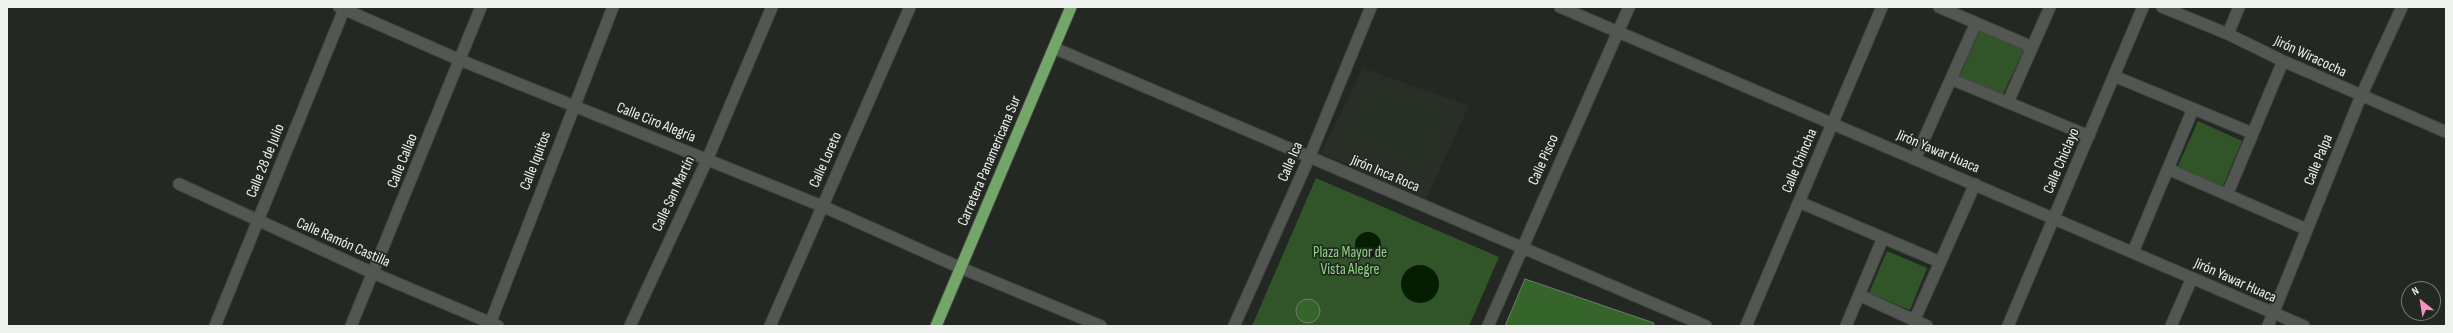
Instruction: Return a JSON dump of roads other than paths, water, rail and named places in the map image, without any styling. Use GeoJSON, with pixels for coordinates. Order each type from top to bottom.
{"type":"FeatureCollection","features":[{"type":"Feature","properties":{"kind":"highway","name":"Carretera Panamericana Sur"},"geometry":{"type":"LineString","coordinates":[[936,326],[1071,7]]}},
{"type":"Feature","properties":{"kind":"street","name":"Calle Callao"},"geometry":{"type":"LineString","coordinates":[[352,326],[481,7]]}},
{"type":"Feature","properties":{"kind":"street","name":"Calle Iquitos"},"geometry":{"type":"LineString","coordinates":[[493,325],[574,105],[613,7]]}},
{"type":"Feature","properties":{"kind":"street","name":"Calle San Martín"},"geometry":{"type":"LineString","coordinates":[[630,326],[706,160],[772,7]]}},
{"type":"Feature","properties":{"kind":"street","name":"Calle Loreto"},"geometry":{"type":"LineString","coordinates":[[770,326],[910,7]]}},
{"type":"Feature","properties":{"kind":"street","name":"Calle Ica"},"geometry":{"type":"LineString","coordinates":[[1234,326],[1309,158],[1371,7]]}},
{"type":"Feature","properties":{"kind":"street","name":"Jirón Yawar Huaca"},"geometry":{"type":"LineString","coordinates":[[1560,7],[2304,326]]}},
{"type":"Feature","properties":{"kind":"street","name":"Calle Pisco"},"geometry":{"type":"LineString","coordinates":[[1488,326],[1521,248],[1629,7]]}},
{"type":"Feature","properties":{"kind":"street","name":"Calle Chincha"},"geometry":{"type":"LineString","coordinates":[[1746,326],[1882,7]]}},
{"type":"Feature","properties":{"kind":"street"},"geometry":{"type":"LineString","coordinates":[[1939,7],[2032,47]]}},
{"type":"Feature","properties":{"kind":"street"},"geometry":{"type":"LineString","coordinates":[[2008,102],[2050,7]]}},
{"type":"Feature","properties":{"kind":"street","name":"Calle Chiclayo"},"geometry":{"type":"LineString","coordinates":[[2008,326],[2143,7]]}},
{"type":"Feature","properties":{"kind":"street","name":"Jirón Wiracocha"},"geometry":{"type":"LineString","coordinates":[[2162,7],[2228,34],[2283,62],[2446,132]]}},
{"type":"Feature","properties":{"kind":"street"},"geometry":{"type":"LineString","coordinates":[[2228,34],[2239,7]]}},
{"type":"Feature","properties":{"kind":"street","name":"Calle Palpa"},"geometry":{"type":"LineString","coordinates":[[2268,326],[2361,96],[2401,7]]}},
{"type":"Feature","properties":{"kind":"street","name":"Calle Ciro Alegría"},"geometry":{"type":"LineString","coordinates":[[343,8],[460,60],[822,206],[961,268],[1101,326]]}},
{"type":"Feature","properties":{"kind":"street","name":"Calle 28 de Julio"},"geometry":{"type":"LineString","coordinates":[[215,326],[343,8]]}},
{"type":"Feature","properties":{"kind":"street"},"geometry":{"type":"LineString","coordinates":[[1915,159],[1976,23]]}},
{"type":"Feature","properties":{"kind":"street","name":"Jirón Inca Roca"},"geometry":{"type":"LineString","coordinates":[[1054,48],[1706,326]]}},
{"type":"Feature","properties":{"kind":"street"},"geometry":{"type":"LineString","coordinates":[[2227,195],[2283,62]]}},
{"type":"Feature","properties":{"kind":"street"},"geometry":{"type":"LineString","coordinates":[[2114,76],[2252,133]]}},
{"type":"Feature","properties":{"kind":"street"},"geometry":{"type":"LineString","coordinates":[[1951,79],[2089,136]]}},
{"type":"Feature","properties":{"kind":"street"},"geometry":{"type":"LineString","coordinates":[[2133,252],[2193,109]]}},
{"type":"Feature","properties":{"kind":"street"},"geometry":{"type":"LineString","coordinates":[[2168,169],[2306,229]]}},
{"type":"Feature","properties":{"kind":"street","name":"Calle Ramón Castilla"},"geometry":{"type":"LineString","coordinates":[[179,184],[373,273],[493,325]]}},
{"type":"Feature","properties":{"kind":"street"},"geometry":{"type":"LineString","coordinates":[[1914,321],[1975,184]]}},
{"type":"Feature","properties":{"kind":"street"},"geometry":{"type":"LineString","coordinates":[[1799,202],[1940,262]]}},
{"type":"Feature","properties":{"kind":"street"},"geometry":{"type":"LineString","coordinates":[[1846,326],[1883,238]]}},
{"type":"Feature","properties":{"kind":"street"},"geometry":{"type":"LineString","coordinates":[[2171,326],[2192,278]]}},
{"type":"Feature","properties":{"kind":"street"},"geometry":{"type":"LineString","coordinates":[[1859,295],[1926,326]]}},
{"type":"Feature","properties":{"kind":"park label","name":"Plaza Mayor de Vista Alegre"},"geometry":{"type":"Point","coordinates":[1350,262]}}]}
